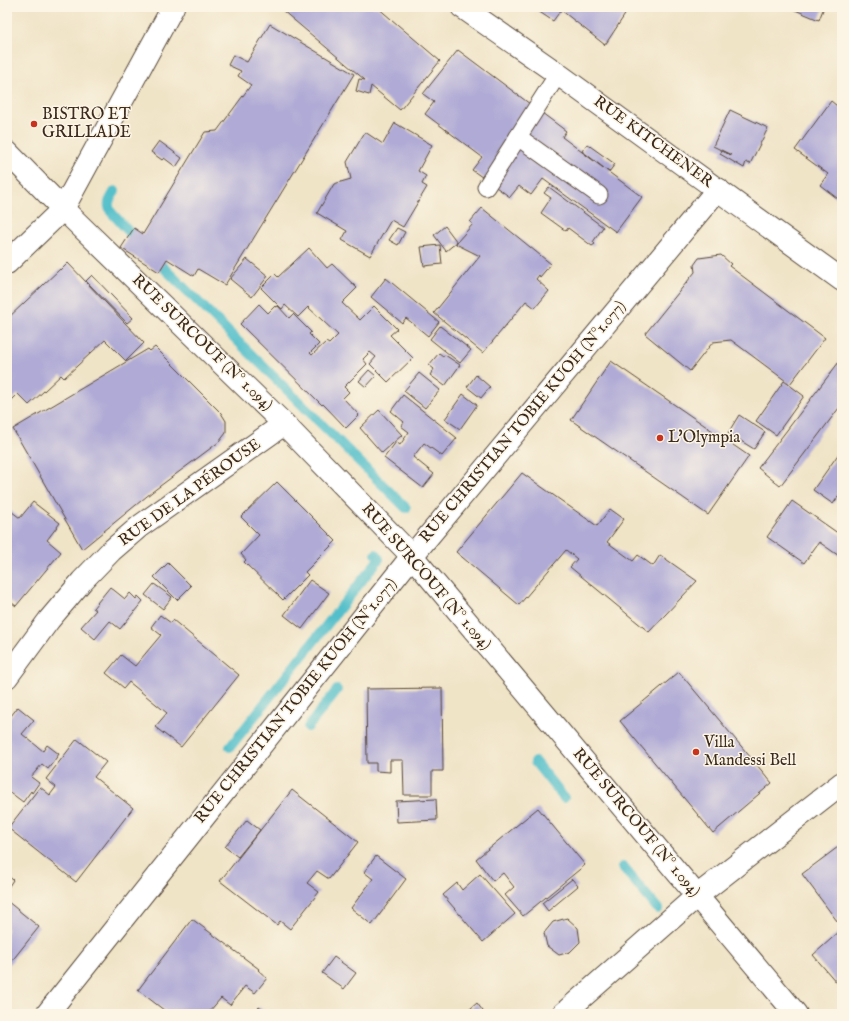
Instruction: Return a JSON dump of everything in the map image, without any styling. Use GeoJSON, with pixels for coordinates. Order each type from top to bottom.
{"type":"FeatureCollection","features":[{"type":"Feature","properties":{"kind":"street"},"geometry":{"type":"LineString","coordinates":[[7,263],[63,209],[173,7]]}},
{"type":"Feature","properties":{"kind":"street","name":"RUE KITCHENER"},"geometry":{"type":"LineString","coordinates":[[462,7],[558,74],[842,280]]}},
{"type":"Feature","properties":{"kind":"street","name":"RUE SURCOUF (N° 1.094)"},"geometry":{"type":"LineString","coordinates":[[7,152],[63,209],[284,424],[412,556],[796,1014]]}},
{"type":"Feature","properties":{"kind":"street","name":"RUE CHRISTIAN TOBIE KUOH (N°1.077)"},"geometry":{"type":"LineString","coordinates":[[47,1014],[412,556],[718,190]]}},
{"type":"Feature","properties":{"kind":"street","name":"RUE DE LA PÉROUSE"},"geometry":{"type":"LineString","coordinates":[[7,677],[50,620],[82,581],[111,551],[140,526],[284,424]]}},
{"type":"Feature","properties":{"kind":"street"},"geometry":{"type":"LineString","coordinates":[[563,1014],[697,896],[842,783]]}},
{"type":"Feature","properties":{"kind":"lane"},"geometry":{"type":"LineString","coordinates":[[486,187],[558,74]]}},
{"type":"Feature","properties":{"kind":"lane"},"geometry":{"type":"LineString","coordinates":[[518,137],[599,195]]}},
{"type":"Feature","properties":{"kind":"building"},"geometry":{"type":"Polygon","coordinates":[[[285,7],[377,7],[440,61],[400,110],[371,86],[369,95],[356,91],[359,79],[365,80],[282,10],[285,7]]]}},
{"type":"Feature","properties":{"kind":"building"},"geometry":{"type":"Polygon","coordinates":[[[532,7],[630,7],[605,45],[561,10],[553,21],[532,7]]]}},
{"type":"Feature","properties":{"kind":"building"},"geometry":{"type":"Polygon","coordinates":[[[788,7],[824,7],[819,20],[788,7]]]}},
{"type":"Feature","properties":{"kind":"building"},"geometry":{"type":"Polygon","coordinates":[[[270,24],[354,74],[225,285],[198,269],[194,276],[167,259],[159,272],[121,248],[134,228],[143,234],[205,132],[217,131],[251,85],[238,76],[241,71],[228,65],[233,55],[247,62],[270,24]]]}},
{"type":"Feature","properties":{"kind":"building"},"geometry":{"type":"Polygon","coordinates":[[[458,50],[566,131],[562,137],[642,197],[616,232],[543,179],[531,195],[519,186],[510,197],[472,170],[482,157],[425,114],[434,102],[423,94],[458,50]]]}},
{"type":"Feature","properties":{"kind":"building"},"geometry":{"type":"Polygon","coordinates":[[[831,101],[842,110],[842,202],[820,185],[828,174],[795,150],[831,101]]]}},
{"type":"Feature","properties":{"kind":"building"},"geometry":{"type":"Polygon","coordinates":[[[730,110],[768,128],[750,164],[746,162],[744,168],[720,154],[722,151],[731,155],[713,146],[730,110]]]}},
{"type":"Feature","properties":{"kind":"building"},"geometry":{"type":"Polygon","coordinates":[[[395,123],[432,145],[418,171],[426,176],[422,184],[427,187],[403,227],[391,220],[370,256],[342,240],[347,231],[317,213],[334,184],[351,179],[347,162],[365,132],[383,144],[395,123]]]}},
{"type":"Feature","properties":{"kind":"building"},"geometry":{"type":"Polygon","coordinates":[[[159,141],[182,158],[176,167],[164,158],[162,160],[151,152],[159,141]]]}},
{"type":"Feature","properties":{"kind":"building"},"geometry":{"type":"Polygon","coordinates":[[[587,144],[615,164],[609,172],[582,151],[587,144]]]}},
{"type":"Feature","properties":{"kind":"building"},"geometry":{"type":"Polygon","coordinates":[[[549,187],[603,227],[593,242],[595,244],[592,246],[568,228],[566,231],[541,213],[551,198],[544,193],[549,187]]]}},
{"type":"Feature","properties":{"kind":"building"},"geometry":{"type":"Polygon","coordinates":[[[482,208],[551,264],[540,277],[539,275],[536,279],[549,291],[535,308],[526,301],[483,353],[434,313],[480,256],[456,244],[473,224],[470,222],[482,208]]]}},
{"type":"Feature","properties":{"kind":"building"},"geometry":{"type":"Polygon","coordinates":[[[445,226],[457,242],[446,251],[434,235],[445,226]]]}},
{"type":"Feature","properties":{"kind":"building"},"geometry":{"type":"Polygon","coordinates":[[[397,228],[405,232],[398,245],[389,240],[397,228]]]}},
{"type":"Feature","properties":{"kind":"building"},"geometry":{"type":"Polygon","coordinates":[[[440,245],[442,264],[424,266],[421,247],[440,245]]]}},
{"type":"Feature","properties":{"kind":"building"},"geometry":{"type":"Polygon","coordinates":[[[309,248],[327,268],[332,264],[357,288],[342,303],[360,320],[374,306],[397,329],[390,335],[413,358],[388,382],[370,364],[376,357],[370,352],[363,359],[367,364],[344,387],[349,392],[343,398],[359,415],[346,428],[240,324],[259,304],[268,313],[275,306],[278,306],[289,318],[293,314],[311,332],[309,334],[319,344],[310,353],[312,355],[326,342],[329,344],[338,335],[308,307],[298,317],[285,305],[282,309],[261,288],[275,274],[278,277],[309,248]]]}},
{"type":"Feature","properties":{"kind":"building"},"geometry":{"type":"Polygon","coordinates":[[[721,255],[731,264],[729,266],[825,338],[790,384],[731,340],[713,342],[690,371],[645,334],[695,272],[694,265],[699,258],[721,255]]]}},
{"type":"Feature","properties":{"kind":"building"},"geometry":{"type":"Polygon","coordinates":[[[247,259],[268,276],[252,297],[230,279],[247,259]]]}},
{"type":"Feature","properties":{"kind":"building"},"geometry":{"type":"Polygon","coordinates":[[[68,263],[144,343],[126,361],[105,340],[64,378],[61,375],[29,405],[18,394],[7,405],[7,319],[68,263]]]}},
{"type":"Feature","properties":{"kind":"building"},"geometry":{"type":"Polygon","coordinates":[[[92,275],[133,318],[127,323],[86,281],[92,275]]]}},
{"type":"Feature","properties":{"kind":"building"},"geometry":{"type":"Polygon","coordinates":[[[386,278],[439,322],[428,336],[406,318],[402,323],[371,297],[386,278]]]}},
{"type":"Feature","properties":{"kind":"building"},"geometry":{"type":"Polygon","coordinates":[[[440,326],[471,350],[460,363],[430,339],[440,326]]]}},
{"type":"Feature","properties":{"kind":"building"},"geometry":{"type":"Polygon","coordinates":[[[155,347],[221,413],[226,421],[226,433],[219,442],[152,492],[82,549],[13,429],[148,349],[150,351],[155,347]]]}},
{"type":"Feature","properties":{"kind":"building"},"geometry":{"type":"Polygon","coordinates":[[[439,353],[443,356],[445,355],[460,365],[445,386],[430,375],[434,369],[429,365],[439,353]]]}},
{"type":"Feature","properties":{"kind":"building"},"geometry":{"type":"Polygon","coordinates":[[[842,358],[842,404],[780,486],[758,468],[842,358]]]}},
{"type":"Feature","properties":{"kind":"building","name":"L'Olympia"},"geometry":{"type":"Polygon","coordinates":[[[611,361],[749,456],[708,515],[571,420],[611,361]]]}},
{"type":"Feature","properties":{"kind":"building"},"geometry":{"type":"Polygon","coordinates":[[[369,370],[376,376],[366,387],[359,381],[369,370]]]}},
{"type":"Feature","properties":{"kind":"building"},"geometry":{"type":"Polygon","coordinates":[[[419,373],[440,390],[425,408],[404,391],[419,373]]]}},
{"type":"Feature","properties":{"kind":"building"},"geometry":{"type":"Polygon","coordinates":[[[476,375],[490,387],[481,398],[467,387],[476,375]]]}},
{"type":"Feature","properties":{"kind":"building"},"geometry":{"type":"Polygon","coordinates":[[[784,381],[804,396],[776,435],[756,421],[784,381]]]}},
{"type":"Feature","properties":{"kind":"building"},"geometry":{"type":"Polygon","coordinates":[[[463,394],[477,405],[460,429],[445,419],[463,394]]]}},
{"type":"Feature","properties":{"kind":"building"},"geometry":{"type":"Polygon","coordinates":[[[403,395],[457,438],[442,456],[424,443],[413,457],[434,474],[423,488],[384,458],[396,442],[400,445],[409,432],[401,426],[404,422],[391,411],[403,395]]]}},
{"type":"Feature","properties":{"kind":"building"},"geometry":{"type":"Polygon","coordinates":[[[379,410],[402,435],[382,453],[360,428],[379,410]]]}},
{"type":"Feature","properties":{"kind":"building"},"geometry":{"type":"Polygon","coordinates":[[[739,415],[765,432],[754,449],[728,433],[739,415]]]}},
{"type":"Feature","properties":{"kind":"building"},"geometry":{"type":"Polygon","coordinates":[[[842,449],[842,495],[840,494],[833,504],[813,490],[842,449]]]}},
{"type":"Feature","properties":{"kind":"building"},"geometry":{"type":"Polygon","coordinates":[[[522,473],[597,526],[610,509],[624,519],[607,542],[633,561],[638,555],[653,566],[660,555],[697,581],[649,632],[570,567],[577,559],[566,550],[519,605],[456,552],[522,473]]]}},
{"type":"Feature","properties":{"kind":"building"},"geometry":{"type":"Polygon","coordinates":[[[277,482],[336,541],[305,572],[308,575],[283,600],[244,562],[246,560],[241,554],[259,535],[241,517],[277,482]]]}},
{"type":"Feature","properties":{"kind":"building"},"geometry":{"type":"Polygon","coordinates":[[[792,501],[842,536],[842,558],[819,542],[804,563],[767,537],[792,501]]]}},
{"type":"Feature","properties":{"kind":"building"},"geometry":{"type":"Polygon","coordinates":[[[33,502],[60,523],[47,540],[61,552],[16,606],[7,599],[7,508],[20,518],[33,502]]]}},
{"type":"Feature","properties":{"kind":"building"},"geometry":{"type":"Polygon","coordinates":[[[168,563],[191,586],[177,600],[154,577],[168,563]]]}},
{"type":"Feature","properties":{"kind":"building"},"geometry":{"type":"Polygon","coordinates":[[[310,580],[329,593],[302,629],[284,615],[310,580]]]}},
{"type":"Feature","properties":{"kind":"building"},"geometry":{"type":"Polygon","coordinates":[[[154,584],[172,597],[163,609],[145,595],[154,584]]]}},
{"type":"Feature","properties":{"kind":"building"},"geometry":{"type":"Polygon","coordinates":[[[110,587],[125,599],[130,593],[136,599],[138,596],[143,601],[120,629],[110,621],[95,639],[81,627],[96,610],[93,608],[110,587]]]}},
{"type":"Feature","properties":{"kind":"building"},"geometry":{"type":"Polygon","coordinates":[[[160,615],[171,623],[173,620],[239,675],[181,747],[155,727],[167,713],[129,682],[124,688],[106,673],[121,655],[135,666],[161,635],[151,627],[160,615]]]}},
{"type":"Feature","properties":{"kind":"building","name":"Villa Mandessi Bell"},"geometry":{"type":"Polygon","coordinates":[[[679,672],[772,783],[713,833],[620,721],[679,672]]]}},
{"type":"Feature","properties":{"kind":"building"},"geometry":{"type":"Polygon","coordinates":[[[442,688],[443,771],[432,771],[432,795],[404,795],[403,760],[390,760],[390,772],[376,771],[376,763],[367,763],[366,689],[442,688]]]}},
{"type":"Feature","properties":{"kind":"building"},"geometry":{"type":"Polygon","coordinates":[[[18,707],[34,720],[22,734],[43,751],[47,745],[59,754],[48,769],[42,764],[31,777],[39,783],[23,802],[7,790],[7,721],[18,707]]]}},
{"type":"Feature","properties":{"kind":"building"},"geometry":{"type":"Polygon","coordinates":[[[77,739],[106,762],[94,777],[133,808],[76,882],[8,828],[40,787],[50,795],[56,787],[46,779],[77,739]]]}},
{"type":"Feature","properties":{"kind":"building"},"geometry":{"type":"Polygon","coordinates":[[[292,790],[358,842],[329,879],[317,871],[307,883],[319,892],[290,929],[280,921],[277,925],[220,881],[292,790]]]}},
{"type":"Feature","properties":{"kind":"building"},"geometry":{"type":"Polygon","coordinates":[[[436,799],[437,820],[397,822],[396,801],[436,799]]]}},
{"type":"Feature","properties":{"kind":"building"},"geometry":{"type":"Polygon","coordinates":[[[538,808],[585,865],[523,916],[505,895],[514,887],[503,873],[493,881],[476,859],[538,808]]]}},
{"type":"Feature","properties":{"kind":"building"},"geometry":{"type":"Polygon","coordinates":[[[247,820],[260,830],[238,857],[225,847],[247,820]]]}},
{"type":"Feature","properties":{"kind":"building"},"geometry":{"type":"Polygon","coordinates":[[[842,844],[842,918],[837,921],[802,874],[842,844]]]}},
{"type":"Feature","properties":{"kind":"building"},"geometry":{"type":"Polygon","coordinates":[[[376,856],[406,879],[372,925],[351,908],[373,879],[364,872],[376,856]]]}},
{"type":"Feature","properties":{"kind":"building"},"geometry":{"type":"Polygon","coordinates":[[[480,874],[515,914],[483,942],[443,895],[457,883],[462,890],[480,874]]]}},
{"type":"Feature","properties":{"kind":"building"},"geometry":{"type":"Polygon","coordinates":[[[7,875],[13,880],[7,889],[7,875]]]}},
{"type":"Feature","properties":{"kind":"building"},"geometry":{"type":"Polygon","coordinates":[[[572,879],[578,886],[548,911],[542,903],[572,879]]]}},
{"type":"Feature","properties":{"kind":"building"},"geometry":{"type":"Polygon","coordinates":[[[7,901],[39,927],[7,967],[7,901]]]}},
{"type":"Feature","properties":{"kind":"building"},"geometry":{"type":"Polygon","coordinates":[[[567,918],[578,928],[580,942],[570,952],[559,955],[547,946],[544,933],[553,922],[567,918]]]}},
{"type":"Feature","properties":{"kind":"building"},"geometry":{"type":"Polygon","coordinates":[[[192,919],[259,969],[258,970],[267,978],[255,993],[245,986],[230,1005],[221,998],[209,1012],[212,1014],[169,1014],[138,990],[192,919]]]}},
{"type":"Feature","properties":{"kind":"building"},"geometry":{"type":"Polygon","coordinates":[[[840,931],[842,933],[842,979],[837,983],[813,955],[840,931]]]}},
{"type":"Feature","properties":{"kind":"building"},"geometry":{"type":"Polygon","coordinates":[[[334,957],[356,973],[344,989],[322,973],[334,957]]]}},
{"type":"Feature","properties":{"kind":"building"},"geometry":{"type":"Polygon","coordinates":[[[477,1003],[485,1014],[464,1014],[477,1003]]]}},
{"type":"Feature","properties":{"kind":"building"},"geometry":{"type":"Polygon","coordinates":[[[259,1007],[268,1014],[254,1014],[259,1007]]]}},
{"type":"Feature","properties":{"kind":"waterway"},"geometry":{"type":"LineString","coordinates":[[115,191],[109,204],[111,212],[140,244]]}},
{"type":"Feature","properties":{"kind":"waterway"},"geometry":{"type":"LineString","coordinates":[[154,258],[406,508]]}},
{"type":"Feature","properties":{"kind":"waterway"},"geometry":{"type":"LineString","coordinates":[[230,747],[379,559],[376,554]]}},
{"type":"Feature","properties":{"kind":"waterway"},"geometry":{"type":"LineString","coordinates":[[308,727],[337,690]]}},
{"type":"Feature","properties":{"kind":"waterway"},"geometry":{"type":"LineString","coordinates":[[535,762],[564,798]]}},
{"type":"Feature","properties":{"kind":"waterway"},"geometry":{"type":"LineString","coordinates":[[623,867],[658,909]]}},
{"type":"Feature","properties":{"kind":"place","name":"BISTRO ET GRILLADE"},"geometry":{"type":"Point","coordinates":[34,124]}},
{"type":"Feature","properties":{"kind":"place","name":"L'Olympia"},"geometry":{"type":"Point","coordinates":[660,438]}},
{"type":"Feature","properties":{"kind":"place","name":"Villa Mandessi Bell"},"geometry":{"type":"Point","coordinates":[696,752]}}]}
